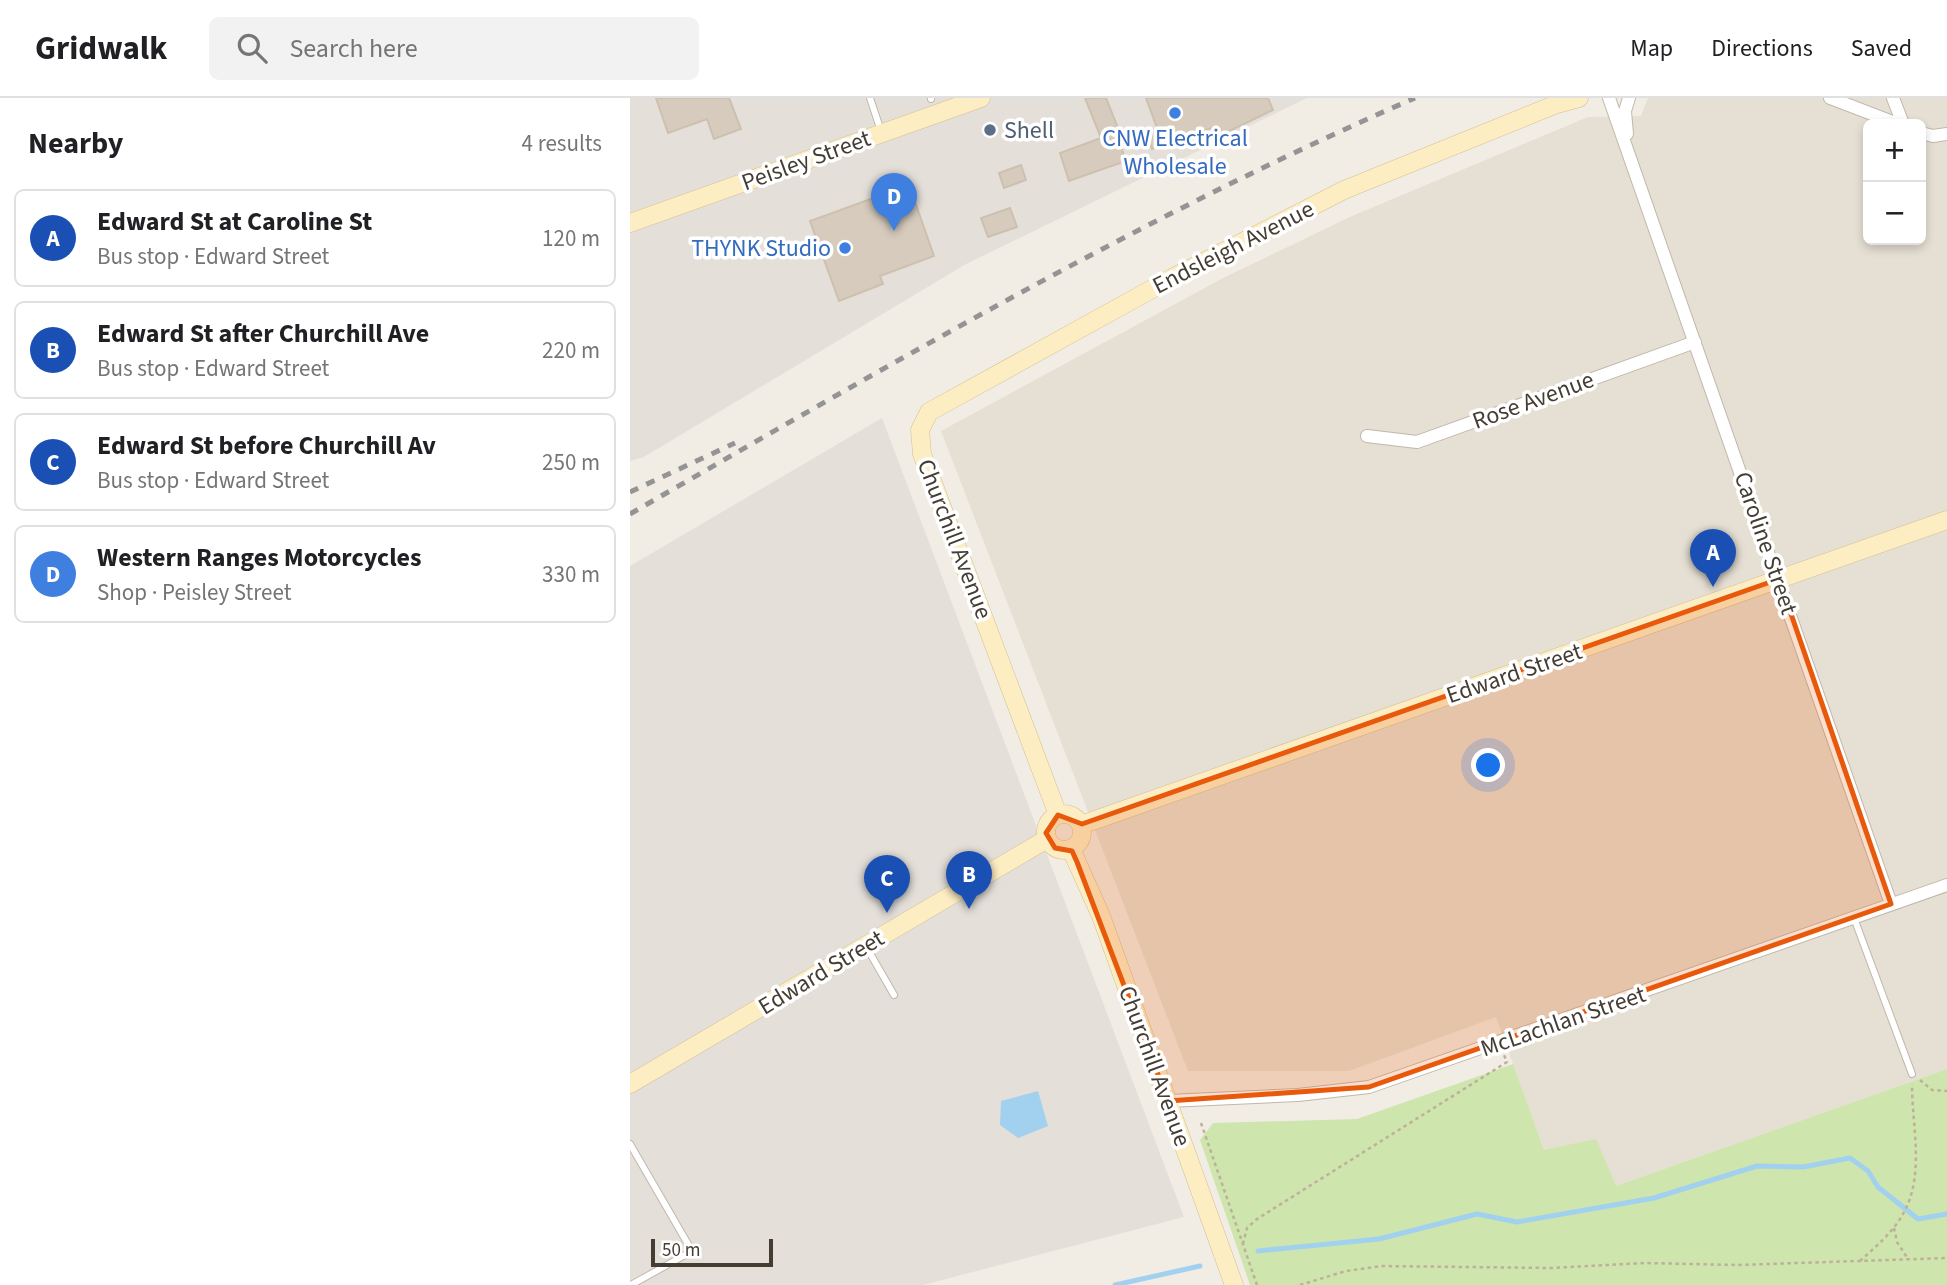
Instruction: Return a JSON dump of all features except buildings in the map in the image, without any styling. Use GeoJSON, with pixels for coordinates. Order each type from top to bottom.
{"type":"FeatureCollection","features":[{"type":"Feature","properties":{"kind":"street","name":"Peisley Street"},"geometry":{"type":"LineString","coordinates":[[630,223],[981,98]]}},
{"type":"Feature","properties":{"kind":"street","name":"Endsleigh Avenue"},"geometry":{"type":"LineString","coordinates":[[924,420],[938,405],[1172,278],[1344,190],[1562,101],[1580,98]]}},
{"type":"Feature","properties":{"kind":"street","name":"Caroline Street"},"geometry":{"type":"LineString","coordinates":[[1609,98],[1891,904]]}},
{"type":"Feature","properties":{"kind":"street","name":"Caroline Street"},"geometry":{"type":"LineString","coordinates":[[1629,98],[1626,129],[1640,181]]}},
{"type":"Feature","properties":{"kind":"street"},"geometry":{"type":"LineString","coordinates":[[1830,98],[1887,119]]}},
{"type":"Feature","properties":{"kind":"street"},"geometry":{"type":"LineString","coordinates":[[1894,98],[1899,119]]}},
{"type":"Feature","properties":{"kind":"street"},"geometry":{"type":"LineString","coordinates":[[1926,134],[1947,134]]}},
{"type":"Feature","properties":{"kind":"street","name":"Rose Avenue"},"geometry":{"type":"LineString","coordinates":[[1367,436],[1417,442],[1695,342]]}},
{"type":"Feature","properties":{"kind":"street","name":"Churchill Avenue"},"geometry":{"type":"LineString","coordinates":[[924,420],[919,441],[922,454],[1058,815]]}},
{"type":"Feature","properties":{"kind":"street","name":"Edward Street"},"geometry":{"type":"LineString","coordinates":[[1080,825],[1947,520]]}},
{"type":"Feature","properties":{"kind":"street"},"geometry":{"type":"LineString","coordinates":[[1058,815],[1074,817],[1080,825],[1080,841],[1072,849],[1055,848],[1047,839],[1049,822],[1058,815]]}},
{"type":"Feature","properties":{"kind":"street","name":"Edward Street"},"geometry":{"type":"LineString","coordinates":[[630,1084],[1047,839]]}},
{"type":"Feature","properties":{"kind":"street","name":"Churchill Avenue"},"geometry":{"type":"LineString","coordinates":[[1072,849],[1101,916],[1234,1285]]}},
{"type":"Feature","properties":{"kind":"street","name":"McLachlan Street"},"geometry":{"type":"LineString","coordinates":[[1168,1101],[1298,1095],[1369,1087],[1947,885]]}},
{"type":"Feature","properties":{"kind":"lane"},"geometry":{"type":"LineString","coordinates":[[870,98],[882,133]]}},
{"type":"Feature","properties":{"kind":"lane"},"geometry":{"type":"LineString","coordinates":[[1854,918],[1912,1074]]}},
{"type":"Feature","properties":{"kind":"lane"},"geometry":{"type":"LineString","coordinates":[[865,946],[894,995]]}},
{"type":"Feature","properties":{"kind":"lane"},"geometry":{"type":"LineString","coordinates":[[630,1144],[692,1251],[631,1285]]}},
{"type":"Feature","properties":{"kind":"path"},"geometry":{"type":"LineString","coordinates":[[1243,1244],[1247,1228],[1256,1219],[1507,1062],[1499,1043]]}},
{"type":"Feature","properties":{"kind":"path"},"geometry":{"type":"LineString","coordinates":[[1912,1074],[1932,1090],[1947,1091]]}},
{"type":"Feature","properties":{"kind":"path"},"geometry":{"type":"LineString","coordinates":[[1860,1262],[1902,1216],[1917,1174],[1912,1074]]}},
{"type":"Feature","properties":{"kind":"path"},"geometry":{"type":"LineString","coordinates":[[1201,1123],[1257,1285]]}},
{"type":"Feature","properties":{"kind":"path"},"geometry":{"type":"LineString","coordinates":[[1894,1227],[1897,1241],[1909,1261]]}},
{"type":"Feature","properties":{"kind":"path"},"geometry":{"type":"LineString","coordinates":[[1300,1285],[1346,1271],[1381,1266],[1538,1269],[1644,1263],[1860,1262],[1947,1258]]}},
{"type":"Feature","properties":{"kind":"highlighted area"},"geometry":{"type":"Polygon","coordinates":[[[1779,579],[1891,904],[1369,1087],[1168,1101],[1077,862],[1072,851],[1055,848],[1046,833],[1058,815],[1082,824],[1779,579]]]}},
{"type":"Feature","properties":{"kind":"shaded area"},"geometry":{"type":"Polygon","coordinates":[[[630,98],[1307,98],[966,264],[644,457],[630,461],[630,98]]]}},
{"type":"Feature","properties":{"kind":"shaded area"},"geometry":{"type":"Polygon","coordinates":[[[1648,98],[1947,98],[1947,1069],[1616,1186],[1544,1150],[1496,1017],[1349,1071],[1188,1071],[941,431],[1225,277],[1352,216],[1588,117],[1641,116],[1648,98]]]}},
{"type":"Feature","properties":{"kind":"shaded area"},"geometry":{"type":"Polygon","coordinates":[[[882,418],[1184,1217],[923,1285],[630,1285],[630,566],[882,418]]]}},
{"type":"Feature","properties":{"kind":"green space"},"geometry":{"type":"Polygon","coordinates":[[[1513,1064],[1544,1150],[1596,1139],[1616,1186],[1947,1069],[1947,1285],[1250,1285],[1200,1140],[1213,1123],[1357,1119],[1513,1064]]]}},
{"type":"Feature","properties":{"kind":"water"},"geometry":{"type":"Polygon","coordinates":[[[1038,1091],[1048,1126],[1018,1138],[1000,1125],[1001,1101],[1038,1091]]]}},
{"type":"Feature","properties":{"kind":"waterway"},"geometry":{"type":"LineString","coordinates":[[1258,1251],[1379,1239],[1477,1214],[1517,1222],[1654,1198],[1757,1166],[1803,1167],[1850,1158],[1868,1171],[1878,1187],[1918,1219],[1947,1214]]}},
{"type":"Feature","properties":{"kind":"waterway"},"geometry":{"type":"LineString","coordinates":[[1115,1285],[1200,1266]]}},
{"type":"Feature","properties":{"kind":"railway"},"geometry":{"type":"LineString","coordinates":[[630,514],[920,348],[1115,242],[1214,192],[1415,98]]}},
{"type":"Feature","properties":{"kind":"railway"},"geometry":{"type":"LineString","coordinates":[[630,492],[735,443]]}},
{"type":"Feature","properties":{"kind":"place","name":"CNW Electrical Wholesale"},"geometry":{"type":"Point","coordinates":[1175,113]}},
{"type":"Feature","properties":{"kind":"place","name":"Shell"},"geometry":{"type":"Point","coordinates":[990,130]}},
{"type":"Feature","properties":{"kind":"place","name":"Western Ranges Motorcycles"},"geometry":{"type":"Point","coordinates":[894,231]}},
{"type":"Feature","properties":{"kind":"place","name":"THYNK Studio"},"geometry":{"type":"Point","coordinates":[845,248]}},
{"type":"Feature","properties":{"kind":"place","name":"Edward St at Caroline St"},"geometry":{"type":"Point","coordinates":[1713,587]}},
{"type":"Feature","properties":{"kind":"place","name":"Edward St after Churchill Ave"},"geometry":{"type":"Point","coordinates":[969,909]}},
{"type":"Feature","properties":{"kind":"place","name":"Edward St before Churchill Av"},"geometry":{"type":"Point","coordinates":[887,913]}}]}
